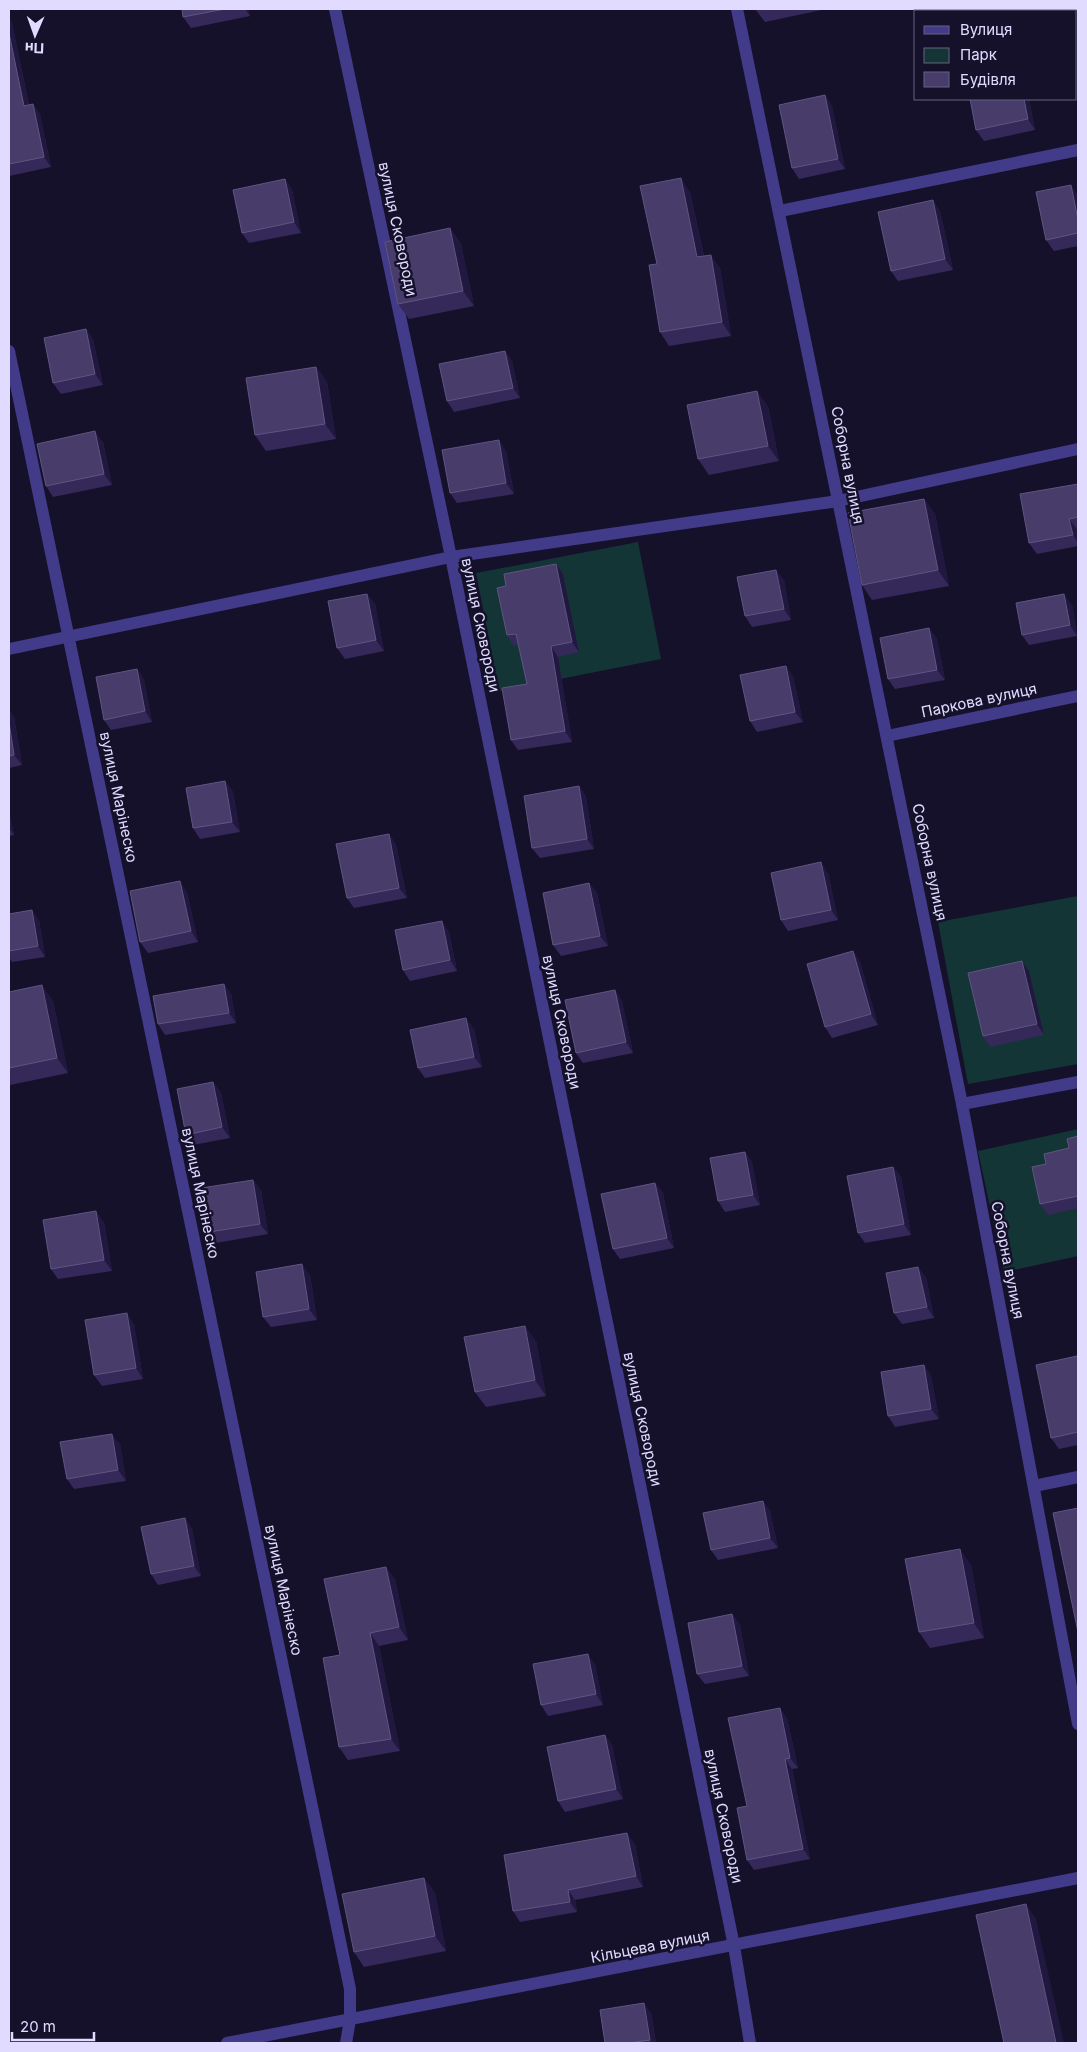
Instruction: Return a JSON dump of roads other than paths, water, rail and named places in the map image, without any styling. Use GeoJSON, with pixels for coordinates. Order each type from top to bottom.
{"type":"FeatureCollection","features":[{"type":"Feature","properties":{"kind":"street","name":"вулиця Сковороди"},"geometry":{"type":"LineString","coordinates":[[335,9],[451,556],[734,1946],[750,2043]]}},
{"type":"Feature","properties":{"kind":"street","name":"Соборна вулиця"},"geometry":{"type":"LineString","coordinates":[[737,9],[962,1104],[1078,1724]]}},
{"type":"Feature","properties":{"kind":"street"},"geometry":{"type":"LineString","coordinates":[[780,211],[1078,150]]}},
{"type":"Feature","properties":{"kind":"street","name":"вулиця Марінеско"},"geometry":{"type":"LineString","coordinates":[[9,351],[350,1989],[350,2020],[346,2043]]}},
{"type":"Feature","properties":{"kind":"street"},"geometry":{"type":"LineString","coordinates":[[9,649],[451,556],[838,501],[1078,449]]}},
{"type":"Feature","properties":{"kind":"street","name":"Паркова вулиця"},"geometry":{"type":"LineString","coordinates":[[887,736],[1078,696]]}},
{"type":"Feature","properties":{"kind":"street"},"geometry":{"type":"LineString","coordinates":[[962,1104],[1078,1082]]}},
{"type":"Feature","properties":{"kind":"street"},"geometry":{"type":"LineString","coordinates":[[1034,1486],[1078,1477]]}},
{"type":"Feature","properties":{"kind":"street","name":"Кільцева вулиця"},"geometry":{"type":"LineString","coordinates":[[227,2043],[1078,1878]]}}]}
